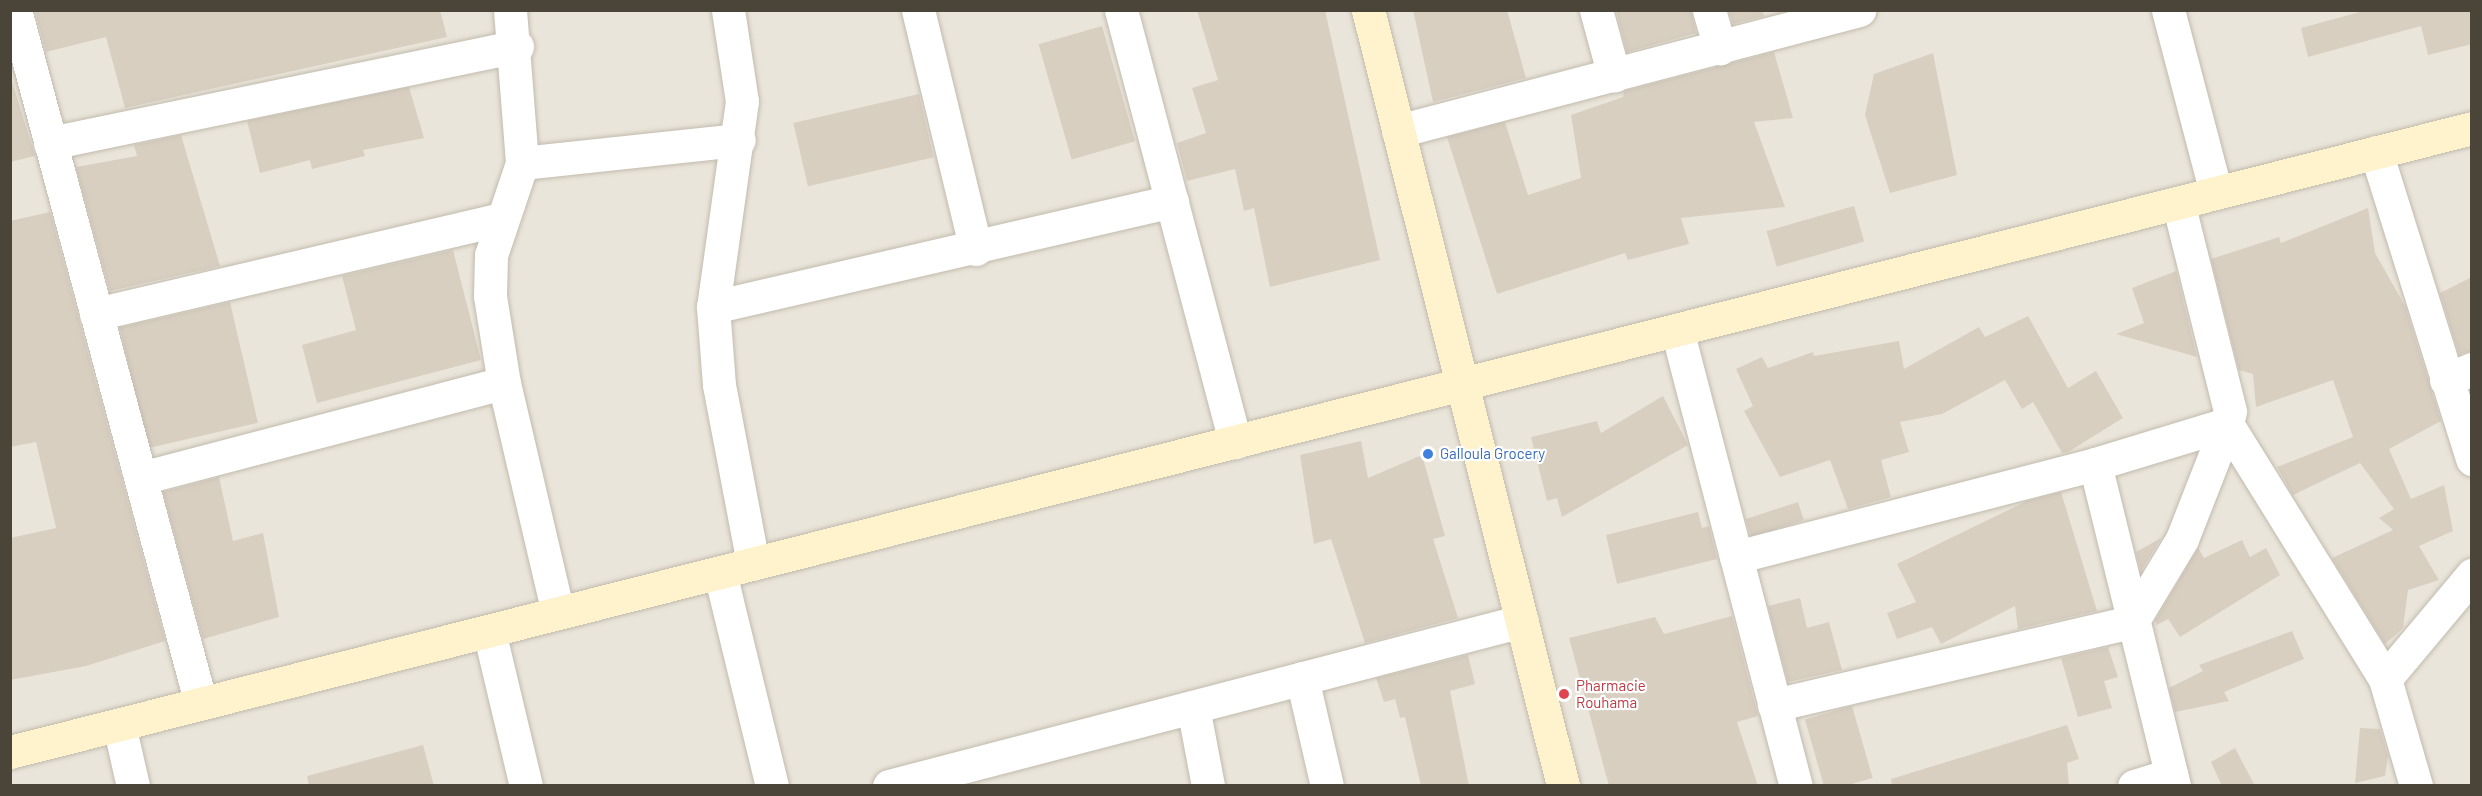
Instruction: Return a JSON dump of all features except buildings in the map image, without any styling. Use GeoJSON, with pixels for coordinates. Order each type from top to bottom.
{"type":"FeatureCollection","features":[{"type":"Feature","properties":{"kind":"street"},"geometry":{"type":"LineString","coordinates":[[15,10],[201,704]]}},
{"type":"Feature","properties":{"kind":"street"},"geometry":{"type":"LineString","coordinates":[[510,10],[517,46],[522,163],[491,255],[490,296],[504,383],[558,613]]}},
{"type":"Feature","properties":{"kind":"street"},"geometry":{"type":"LineString","coordinates":[[728,10],[742,101],[739,140],[713,307],[719,385],[753,564]]}},
{"type":"Feature","properties":{"kind":"street"},"geometry":{"type":"LineString","coordinates":[[918,10],[976,249]]}},
{"type":"Feature","properties":{"kind":"street"},"geometry":{"type":"LineString","coordinates":[[1121,10],[1235,442]]}},
{"type":"Feature","properties":{"kind":"street"},"geometry":{"type":"LineString","coordinates":[[1368,10],[1563,786]]}},
{"type":"Feature","properties":{"kind":"street"},"geometry":{"type":"LineString","coordinates":[[1596,10],[1614,76]]}},
{"type":"Feature","properties":{"kind":"street"},"geometry":{"type":"LineString","coordinates":[[1709,10],[1720,48]]}},
{"type":"Feature","properties":{"kind":"street"},"geometry":{"type":"LineString","coordinates":[[1398,131],[1859,10]]}},
{"type":"Feature","properties":{"kind":"street"},"geometry":{"type":"LineString","coordinates":[[2168,10],[2216,193]]}},
{"type":"Feature","properties":{"kind":"street"},"geometry":{"type":"LineString","coordinates":[[50,143],[517,46]]}},
{"type":"Feature","properties":{"kind":"street"},"geometry":{"type":"LineString","coordinates":[[10,752],[2472,128]]}},
{"type":"Feature","properties":{"kind":"street"},"geometry":{"type":"LineString","coordinates":[[522,163],[739,140]]}},
{"type":"Feature","properties":{"kind":"street"},"geometry":{"type":"LineString","coordinates":[[2376,152],[2459,374],[2472,459]]}},
{"type":"Feature","properties":{"kind":"street"},"geometry":{"type":"LineString","coordinates":[[713,307],[976,249],[1172,201]]}},
{"type":"Feature","properties":{"kind":"street"},"geometry":{"type":"LineString","coordinates":[[1774,705],[2132,622],[2182,539],[2230,411],[2178,203]]}},
{"type":"Feature","properties":{"kind":"street"},"geometry":{"type":"LineString","coordinates":[[96,314],[502,219]]}},
{"type":"Feature","properties":{"kind":"street"},"geometry":{"type":"LineString","coordinates":[[1677,330],[1796,786]]}},
{"type":"Feature","properties":{"kind":"street"},"geometry":{"type":"LineString","coordinates":[[141,478],[504,383]]}},
{"type":"Feature","properties":{"kind":"street"},"geometry":{"type":"LineString","coordinates":[[1736,557],[2095,464],[2227,424]]}},
{"type":"Feature","properties":{"kind":"street"},"geometry":{"type":"LineString","coordinates":[[2227,424],[2385,679],[2416,786]]}},
{"type":"Feature","properties":{"kind":"street"},"geometry":{"type":"LineString","coordinates":[[2095,464],[2172,780],[2134,786]]}},
{"type":"Feature","properties":{"kind":"street"},"geometry":{"type":"LineString","coordinates":[[720,573],[772,786]]}},
{"type":"Feature","properties":{"kind":"street"},"geometry":{"type":"LineString","coordinates":[[2385,679],[2472,575]]}},
{"type":"Feature","properties":{"kind":"street"},"geometry":{"type":"LineString","coordinates":[[889,786],[963,776],[1193,707],[1522,621]]}},
{"type":"Feature","properties":{"kind":"street"},"geometry":{"type":"LineString","coordinates":[[489,631],[526,786]]}},
{"type":"Feature","properties":{"kind":"street"},"geometry":{"type":"LineString","coordinates":[[1302,678],[1327,786]]}},
{"type":"Feature","properties":{"kind":"street"},"geometry":{"type":"LineString","coordinates":[[1193,707],[1208,786]]}},
{"type":"Feature","properties":{"kind":"street"},"geometry":{"type":"LineString","coordinates":[[120,725],[133,786]]}},
{"type":"Feature","properties":{"kind":"shaded area"},"geometry":{"type":"Polygon","coordinates":[[[10,11],[2471,11],[2471,785],[10,785],[10,11]]]}},
{"type":"Feature","properties":{"kind":"place","name":"Galloula Grocery"},"geometry":{"type":"Point","coordinates":[1428,454]}},
{"type":"Feature","properties":{"kind":"place","name":"Pharmacie Rouhama"},"geometry":{"type":"Point","coordinates":[1564,694]}}]}
